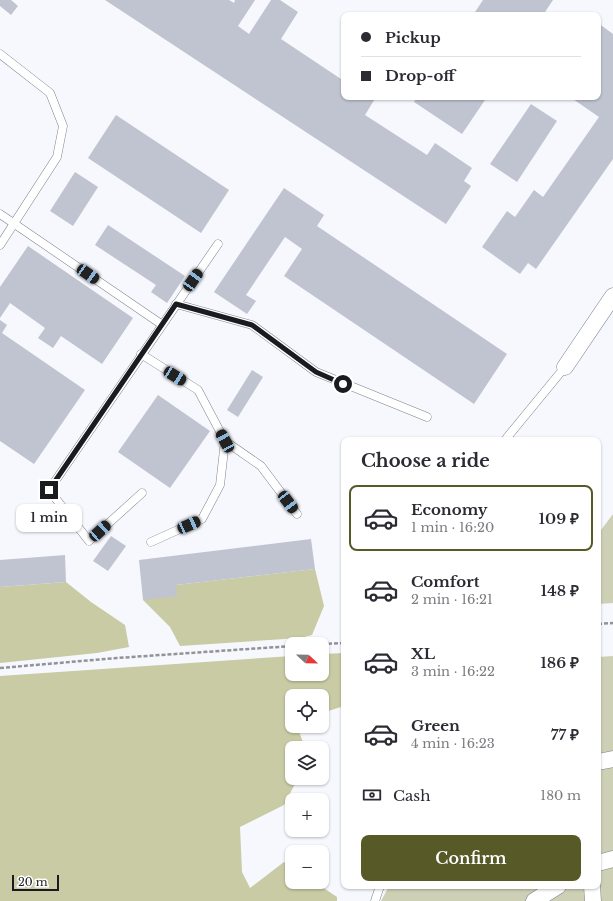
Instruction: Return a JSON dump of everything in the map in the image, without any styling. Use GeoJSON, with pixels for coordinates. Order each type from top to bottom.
{"type":"FeatureCollection","features":[{"type":"Feature","properties":{"kind":"street"},"geometry":{"type":"LineString","coordinates":[[565,367],[613,296]]}},
{"type":"Feature","properties":{"kind":"street"},"geometry":{"type":"LineString","coordinates":[[601,761],[613,759]]}},
{"type":"Feature","properties":{"kind":"street"},"geometry":{"type":"LineString","coordinates":[[601,861],[613,859]]}},
{"type":"Feature","properties":{"kind":"street"},"geometry":{"type":"LineString","coordinates":[[534,901],[553,889]]}},
{"type":"Feature","properties":{"kind":"street"},"geometry":{"type":"LineString","coordinates":[[592,889],[593,901]]}},
{"type":"Feature","properties":{"kind":"lane"},"geometry":{"type":"LineString","coordinates":[[0,54],[50,93],[63,126],[57,157],[0,245]]}},
{"type":"Feature","properties":{"kind":"lane"},"geometry":{"type":"LineString","coordinates":[[0,214],[162,324]]}},
{"type":"Feature","properties":{"kind":"lane"},"geometry":{"type":"LineString","coordinates":[[142,493],[89,541],[49,490],[218,244]]}},
{"type":"Feature","properties":{"kind":"lane"},"geometry":{"type":"LineString","coordinates":[[176,304],[252,325],[316,372],[427,417]]}},
{"type":"Feature","properties":{"kind":"lane"},"geometry":{"type":"LineString","coordinates":[[141,354],[198,390],[225,441],[261,466],[297,514]]}},
{"type":"Feature","properties":{"kind":"lane"},"geometry":{"type":"LineString","coordinates":[[507,437],[565,367]]}},
{"type":"Feature","properties":{"kind":"lane"},"geometry":{"type":"LineString","coordinates":[[151,542],[202,519],[220,485],[225,441]]}},
{"type":"Feature","properties":{"kind":"lane"},"geometry":{"type":"LineString","coordinates":[[375,901],[379,889]]}},
{"type":"Feature","properties":{"kind":"path"},"geometry":{"type":"LineString","coordinates":[[601,624],[613,623]]}},
{"type":"Feature","properties":{"kind":"path"},"geometry":{"type":"LineString","coordinates":[[329,644],[341,643]]}},
{"type":"Feature","properties":{"kind":"path"},"geometry":{"type":"LineString","coordinates":[[0,668],[125,657],[285,646]]}},
{"type":"Feature","properties":{"kind":"green space"},"geometry":{"type":"Polygon","coordinates":[[[613,514],[613,603],[601,604],[601,530],[613,514]]]}},
{"type":"Feature","properties":{"kind":"green space"},"geometry":{"type":"Polygon","coordinates":[[[315,569],[324,606],[312,635],[304,637],[285,637],[285,639],[180,646],[170,627],[143,600],[176,585],[315,569]]]}},
{"type":"Feature","properties":{"kind":"green space"},"geometry":{"type":"Polygon","coordinates":[[[66,582],[91,602],[125,625],[129,647],[97,653],[0,663],[0,587],[66,582]]]}},
{"type":"Feature","properties":{"kind":"green space"},"geometry":{"type":"Polygon","coordinates":[[[341,653],[341,707],[329,711],[329,689],[285,689],[285,733],[300,733],[302,741],[285,741],[285,785],[294,785],[290,793],[285,793],[284,805],[240,827],[242,872],[250,888],[284,862],[285,889],[325,889],[337,897],[337,901],[0,901],[0,676],[285,656],[285,681],[329,681],[329,654],[341,653]]]}},
{"type":"Feature","properties":{"kind":"green space"},"geometry":{"type":"Polygon","coordinates":[[[613,656],[613,901],[381,901],[387,889],[601,889],[601,657],[613,656]]]}},
{"type":"Feature","properties":{"kind":"building"},"geometry":{"type":"Polygon","coordinates":[[[0,0],[11,0],[18,6],[11,15],[0,6],[0,0]]]}},
{"type":"Feature","properties":{"kind":"building"},"geometry":{"type":"Polygon","coordinates":[[[105,0],[229,0],[234,3],[235,0],[255,0],[238,26],[249,34],[271,0],[280,0],[298,12],[281,39],[341,79],[341,100],[374,100],[365,115],[427,155],[435,143],[472,168],[464,181],[471,186],[446,224],[105,0]]]}},
{"type":"Feature","properties":{"kind":"building"},"geometry":{"type":"Polygon","coordinates":[[[483,0],[553,0],[545,12],[475,12],[483,0]]]}},
{"type":"Feature","properties":{"kind":"building"},"geometry":{"type":"Polygon","coordinates":[[[601,25],[613,34],[613,159],[536,269],[528,263],[520,274],[482,247],[507,211],[515,217],[534,190],[543,197],[599,117],[574,100],[601,100],[601,25]]]}},
{"type":"Feature","properties":{"kind":"building"},"geometry":{"type":"Polygon","coordinates":[[[415,100],[485,100],[462,134],[414,102],[415,100]]]}},
{"type":"Feature","properties":{"kind":"building"},"geometry":{"type":"Polygon","coordinates":[[[531,104],[557,121],[517,182],[490,164],[531,104]]]}},
{"type":"Feature","properties":{"kind":"building"},"geometry":{"type":"Polygon","coordinates":[[[116,115],[229,190],[201,233],[88,158],[116,115]]]}},
{"type":"Feature","properties":{"kind":"building"},"geometry":{"type":"Polygon","coordinates":[[[75,172],[98,187],[73,226],[50,211],[75,172]]]}},
{"type":"Feature","properties":{"kind":"building"},"geometry":{"type":"Polygon","coordinates":[[[284,188],[324,215],[317,226],[507,354],[474,404],[284,276],[302,249],[285,237],[246,295],[256,301],[247,314],[214,292],[284,188]]]}},
{"type":"Feature","properties":{"kind":"building"},"geometry":{"type":"Polygon","coordinates":[[[108,225],[185,276],[167,303],[151,292],[156,285],[95,245],[108,225]]]}},
{"type":"Feature","properties":{"kind":"building"},"geometry":{"type":"Polygon","coordinates":[[[28,246],[133,318],[102,364],[61,336],[53,348],[38,338],[45,328],[10,303],[0,318],[0,287],[28,246]]]}},
{"type":"Feature","properties":{"kind":"building"},"geometry":{"type":"Polygon","coordinates":[[[0,320],[7,325],[2,333],[85,390],[34,464],[0,441],[0,320]]]}},
{"type":"Feature","properties":{"kind":"building"},"geometry":{"type":"Polygon","coordinates":[[[252,370],[263,377],[238,417],[227,410],[252,370]]]}},
{"type":"Feature","properties":{"kind":"building"},"geometry":{"type":"Polygon","coordinates":[[[158,395],[210,431],[170,488],[118,452],[158,395]]]}},
{"type":"Feature","properties":{"kind":"building"},"geometry":{"type":"Polygon","coordinates":[[[111,536],[126,546],[108,571],[93,561],[111,536]]]}},
{"type":"Feature","properties":{"kind":"building"},"geometry":{"type":"Polygon","coordinates":[[[311,539],[315,569],[176,585],[177,596],[143,600],[139,560],[311,539]]]}},
{"type":"Feature","properties":{"kind":"building"},"geometry":{"type":"Polygon","coordinates":[[[65,555],[66,582],[0,587],[0,560],[65,555]]]}},
{"type":"Feature","properties":{"kind":"route"},"geometry":{"type":"LineString","coordinates":[[49,490],[176,304],[252,325],[316,372],[343,384]]}}]}
